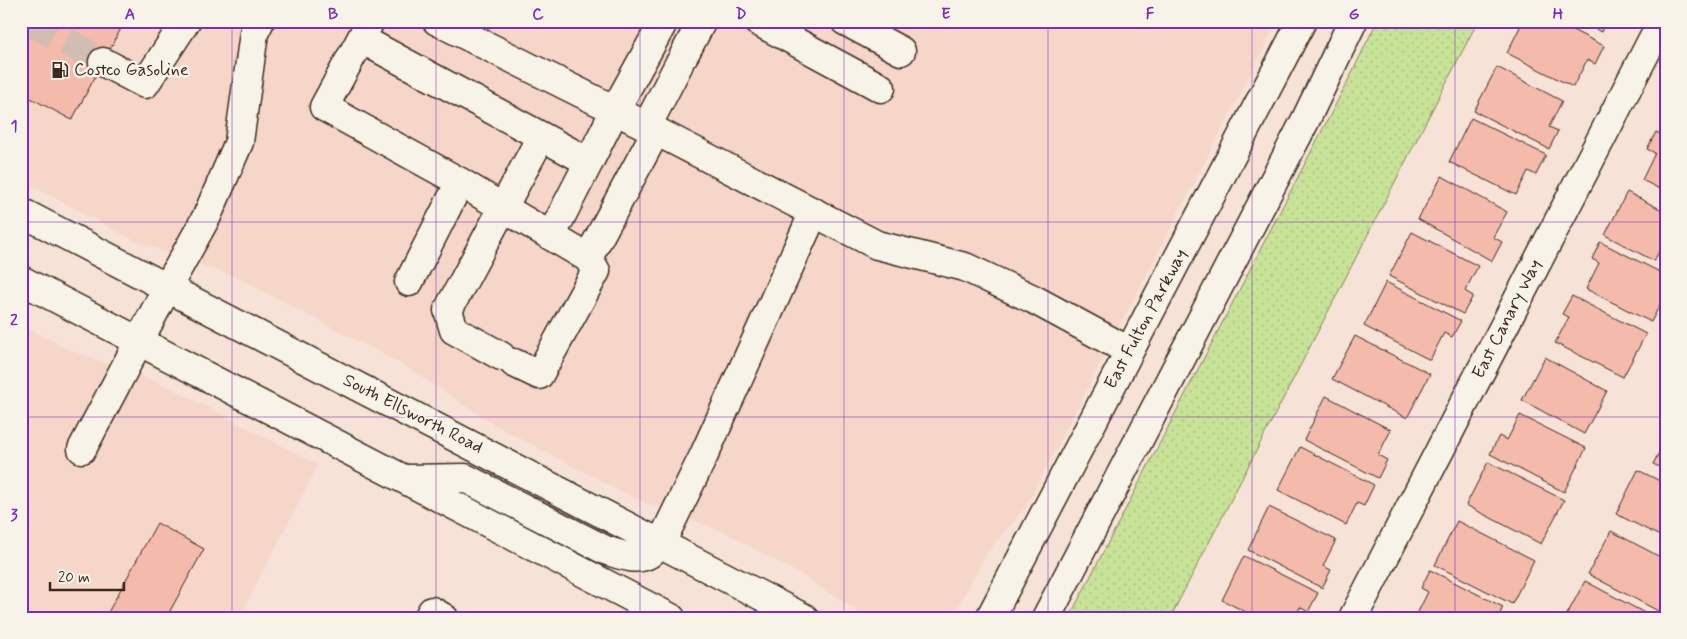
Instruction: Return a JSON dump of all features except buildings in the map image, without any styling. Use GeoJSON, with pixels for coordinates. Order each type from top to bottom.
{"type":"FeatureCollection","features":[{"type":"Feature","properties":{"kind":"street"},"geometry":{"type":"LineString","coordinates":[[103,62],[145,84],[186,21]]}},
{"type":"Feature","properties":{"kind":"street"},"geometry":{"type":"LineString","coordinates":[[82,449],[166,288],[207,216],[238,142],[254,32],[260,21]]}},
{"type":"Feature","properties":{"kind":"street"},"geometry":{"type":"LineString","coordinates":[[437,21],[652,128],[877,245],[966,267],[1129,351]]}},
{"type":"Feature","properties":{"kind":"street"},"geometry":{"type":"LineString","coordinates":[[551,236],[615,110],[664,21]]}},
{"type":"Feature","properties":{"kind":"street"},"geometry":{"type":"LineString","coordinates":[[588,258],[702,21]]}},
{"type":"Feature","properties":{"kind":"street"},"geometry":{"type":"LineString","coordinates":[[757,21],[881,88]]}},
{"type":"Feature","properties":{"kind":"street"},"geometry":{"type":"LineString","coordinates":[[845,21],[901,51]]}},
{"type":"Feature","properties":{"kind":"street","name":"East Fulton Parkway"},"geometry":{"type":"LineString","coordinates":[[990,618],[1302,21]]}},
{"type":"Feature","properties":{"kind":"street"},"geometry":{"type":"LineString","coordinates":[[1046,618],[1305,121],[1353,21]]}},
{"type":"Feature","properties":{"kind":"street","name":"East Canary Way"},"geometry":{"type":"LineString","coordinates":[[1353,618],[1663,23]]}},
{"type":"Feature","properties":{"kind":"street"},"geometry":{"type":"LineString","coordinates":[[541,137],[510,212],[474,278],[448,310],[454,330],[539,375],[596,270],[588,258],[510,212],[460,182],[324,107],[366,30],[541,137],[588,162]]}},
{"type":"Feature","properties":{"kind":"street"},"geometry":{"type":"LineString","coordinates":[[409,282],[460,182]]}},
{"type":"Feature","properties":{"kind":"street","name":"South Ellsworth Road"},"geometry":{"type":"LineString","coordinates":[[21,212],[661,542],[804,618]]}},
{"type":"Feature","properties":{"kind":"street"},"geometry":{"type":"LineString","coordinates":[[405,480],[465,478],[605,550],[622,556],[636,557],[648,555],[661,542],[704,455],[814,212]]}},
{"type":"Feature","properties":{"kind":"street"},"geometry":{"type":"LineString","coordinates":[[21,280],[671,618]]}},
{"type":"Feature","properties":{"kind":"shaded area"},"geometry":{"type":"Polygon","coordinates":[[[21,21],[1278,21],[1025,508],[988,551],[951,618],[867,618],[802,575],[725,532],[634,498],[495,425],[402,364],[236,277],[136,241],[21,180],[21,21]]]}},
{"type":"Feature","properties":{"kind":"shaded area"},"geometry":{"type":"Polygon","coordinates":[[[21,325],[68,349],[169,387],[318,465],[239,618],[21,618],[21,325]]]}},
{"type":"Feature","properties":{"kind":"green space"},"geometry":{"type":"Polygon","coordinates":[[[1377,21],[1478,21],[1170,618],[1069,618],[1353,71],[1377,21]]]}},
{"type":"Feature","properties":{"kind":"tunnel"},"geometry":{"type":"LineString","coordinates":[[29,21],[103,62]]}},
{"type":"Feature","properties":{"kind":"place","name":"Costco Gasoline"},"geometry":{"type":"Point","coordinates":[60,70]}}]}
